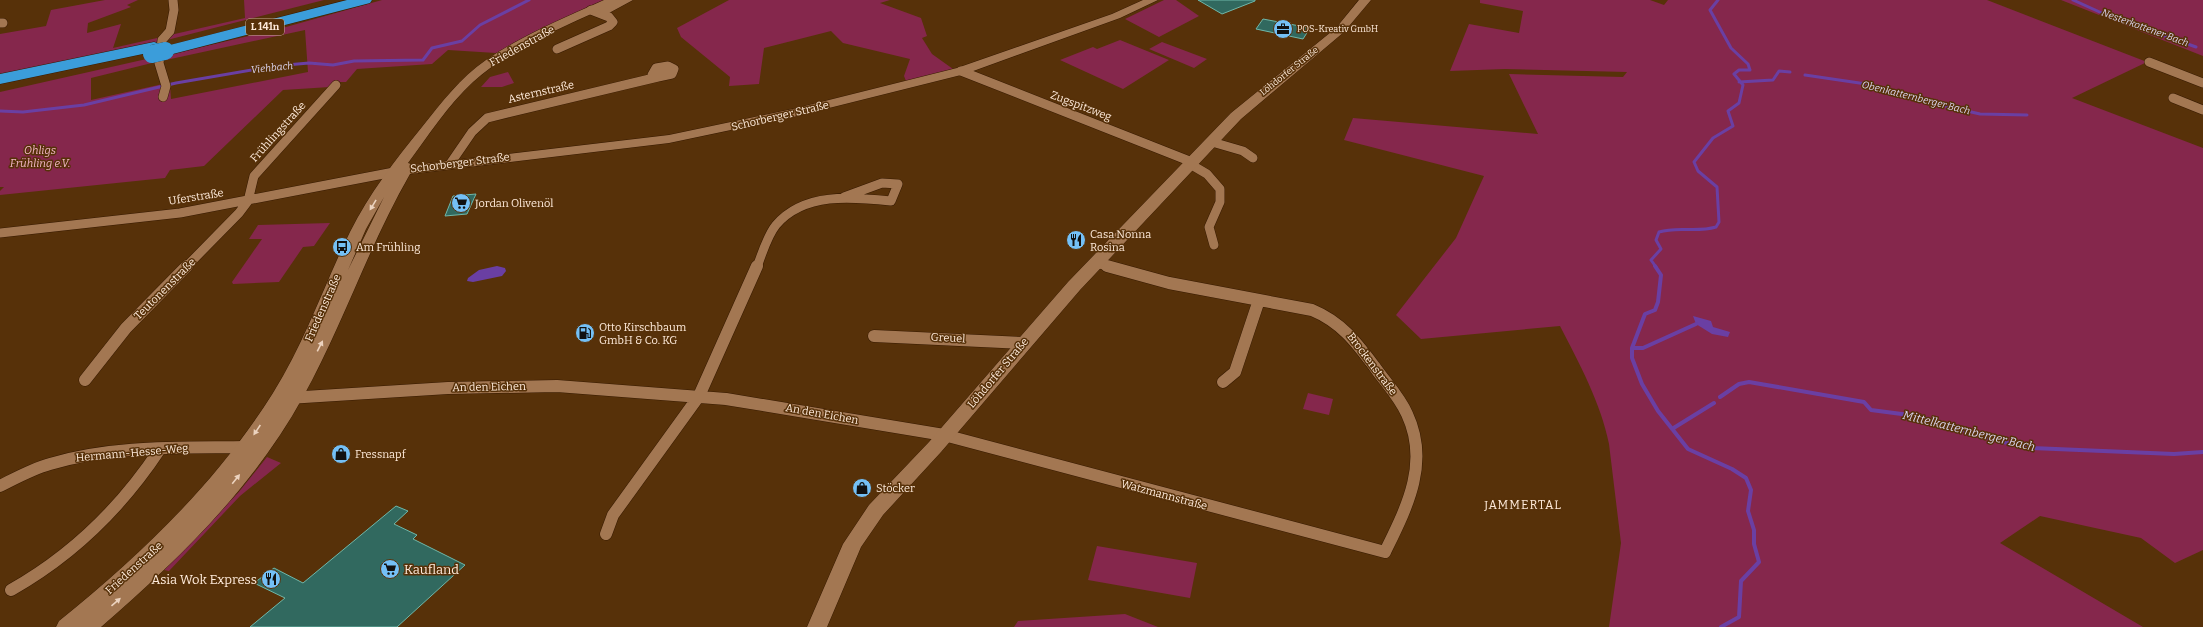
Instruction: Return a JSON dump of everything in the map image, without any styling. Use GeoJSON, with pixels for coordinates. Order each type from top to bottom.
{"type":"FeatureCollection","features":[{"type":"Feature","properties":{"kind":"highway","name":"L 141n"},"geometry":{"type":"LineString","coordinates":[[0,79],[159,49],[344,0]]}},
{"type":"Feature","properties":{"kind":"highway","name":"L 141n"},"geometry":{"type":"LineString","coordinates":[[0,86],[365,0]]}},
{"type":"Feature","properties":{"kind":"main road","name":"Friedenstraße"},"geometry":{"type":"LineString","coordinates":[[596,12],[613,0]]}},
{"type":"Feature","properties":{"kind":"main road","name":"Friedenstraße"},"geometry":{"type":"LineString","coordinates":[[86,627],[150,572],[189,533],[236,481],[262,447],[286,398],[329,328],[400,171],[458,90],[472,76],[533,38],[627,0]]}},
{"type":"Feature","properties":{"kind":"main road","name":"Schorberger Straße"},"geometry":{"type":"LineString","coordinates":[[400,171],[676,138],[814,108],[961,71],[1096,24],[1152,0]]}},
{"type":"Feature","properties":{"kind":"main road","name":"Löhdorfer Straße"},"geometry":{"type":"LineString","coordinates":[[817,627],[846,559],[861,529],[876,510],[944,435],[1023,343],[1096,263],[1191,163],[1253,100],[1340,30],[1366,0]]}},
{"type":"Feature","properties":{"kind":"main road","name":"Friedenstraße"},"geometry":{"type":"LineString","coordinates":[[66,627],[178,528],[220,481],[286,398]]}},
{"type":"Feature","properties":{"kind":"street"},"geometry":{"type":"LineString","coordinates":[[164,97],[166,85],[159,63],[162,40],[170,31],[174,10],[173,0]]}},
{"type":"Feature","properties":{"kind":"street","name":"Friedenstraße"},"geometry":{"type":"LineString","coordinates":[[557,49],[612,24],[611,18],[596,12]]}},
{"type":"Feature","properties":{"kind":"street"},"geometry":{"type":"LineString","coordinates":[[2149,62],[2203,83]]}},
{"type":"Feature","properties":{"kind":"street","name":"Zugspitzweg"},"geometry":{"type":"LineString","coordinates":[[961,71],[1191,163],[1210,174],[1220,190],[1220,202],[1212,217],[1209,230],[1214,245]]}},
{"type":"Feature","properties":{"kind":"street","name":"Asternstraße"},"geometry":{"type":"LineString","coordinates":[[450,164],[472,132],[487,118],[658,77]]}},
{"type":"Feature","properties":{"kind":"street","name":"Frühlingstraße"},"geometry":{"type":"LineString","coordinates":[[248,201],[254,176],[336,85]]}},
{"type":"Feature","properties":{"kind":"street"},"geometry":{"type":"LineString","coordinates":[[2173,98],[2203,110]]}},
{"type":"Feature","properties":{"kind":"street"},"geometry":{"type":"LineString","coordinates":[[1212,142],[1243,152],[1253,158]]}},
{"type":"Feature","properties":{"kind":"street","name":"Uferstraße"},"geometry":{"type":"LineString","coordinates":[[0,232],[180,213],[400,171]]}},
{"type":"Feature","properties":{"kind":"street"},"geometry":{"type":"LineString","coordinates":[[606,534],[613,515],[699,396],[775,226],[787,214],[809,203],[844,197]]}},
{"type":"Feature","properties":{"kind":"street","name":"Teutonenstraße"},"geometry":{"type":"LineString","coordinates":[[85,380],[126,328],[240,213],[248,201]]}},
{"type":"Feature","properties":{"kind":"street","name":"Brockenstraße"},"geometry":{"type":"LineString","coordinates":[[1096,263],[1169,283],[1312,310],[1338,323],[1346,329],[1407,413],[1417,441],[1417,478],[1400,520],[1384,552]]}},
{"type":"Feature","properties":{"kind":"street"},"geometry":{"type":"LineString","coordinates":[[1223,382],[1234,372],[1259,300]]}},
{"type":"Feature","properties":{"kind":"street","name":"Greuel"},"geometry":{"type":"LineString","coordinates":[[874,336],[1023,343]]}},
{"type":"Feature","properties":{"kind":"street","name":"An den Eichen"},"geometry":{"type":"LineString","coordinates":[[286,398],[448,388],[519,386],[586,388],[699,396],[777,407],[944,435]]}},
{"type":"Feature","properties":{"kind":"street","name":"Watzmannstraße"},"geometry":{"type":"LineString","coordinates":[[944,435],[1384,552]]}},
{"type":"Feature","properties":{"kind":"street","name":"Hermann-Hesse-Weg"},"geometry":{"type":"LineString","coordinates":[[0,486],[34,470],[62,461],[99,454],[160,449],[246,447]]}},
{"type":"Feature","properties":{"kind":"street"},"geometry":{"type":"LineString","coordinates":[[10,590],[46,570],[65,555],[114,510],[135,486],[160,449]]}},
{"type":"Feature","properties":{"kind":"green space"},"geometry":{"type":"Polygon","coordinates":[[[105,0],[138,0],[127,5],[131,7],[88,23],[87,33],[121,24],[113,48],[245,18],[244,0],[324,0],[167,40],[0,74],[0,34],[46,26],[51,10],[105,0]]]}},
{"type":"Feature","properties":{"kind":"green space","name":"Ohligs Frühling e.V."},"geometry":{"type":"Polygon","coordinates":[[[382,0],[607,0],[496,53],[448,50],[432,64],[357,69],[346,82],[334,82],[330,87],[283,90],[204,166],[170,170],[165,178],[0,195],[0,191],[4,187],[0,187],[0,92],[151,58],[152,63],[91,78],[91,100],[163,84],[170,86],[171,99],[308,72],[305,30],[166,60],[164,56],[286,27],[382,0]]]}},
{"type":"Feature","properties":{"kind":"green space"},"geometry":{"type":"Polygon","coordinates":[[[729,0],[890,0],[880,3],[921,18],[927,36],[922,38],[932,54],[953,69],[906,81],[904,76],[910,59],[843,43],[831,31],[764,48],[759,84],[729,86],[730,77],[681,37],[677,28],[729,0]]]}},
{"type":"Feature","properties":{"kind":"green space"},"geometry":{"type":"Polygon","coordinates":[[[1164,0],[1176,0],[1199,16],[1159,37],[1125,19],[1164,0]]]}},
{"type":"Feature","properties":{"kind":"green space"},"geometry":{"type":"Polygon","coordinates":[[[1480,0],[1650,0],[1664,5],[1668,0],[1987,0],[2147,62],[2072,98],[2203,148],[2203,550],[2175,563],[2141,538],[2040,516],[2000,543],[2143,627],[1609,627],[1621,543],[1609,444],[1601,413],[1595,398],[1560,326],[1421,339],[1396,315],[1456,238],[1484,176],[1344,140],[1353,118],[1538,134],[1509,74],[1623,77],[1627,72],[1505,69],[1450,71],[1469,24],[1519,33],[1523,11],[1480,3],[1480,0]]]}},
{"type":"Feature","properties":{"kind":"green space"},"geometry":{"type":"Polygon","coordinates":[[[2061,0],[2203,0],[2203,56],[2061,0]]]}},
{"type":"Feature","properties":{"kind":"green space"},"geometry":{"type":"Polygon","coordinates":[[[1120,40],[1169,60],[1123,89],[1060,60],[1093,47],[1097,49],[1120,40]]]}},
{"type":"Feature","properties":{"kind":"green space"},"geometry":{"type":"Polygon","coordinates":[[[1162,42],[1207,59],[1194,68],[1149,49],[1162,42]]]}},
{"type":"Feature","properties":{"kind":"green space"},"geometry":{"type":"Polygon","coordinates":[[[508,72],[514,83],[502,87],[481,87],[490,77],[508,72]]]}},
{"type":"Feature","properties":{"kind":"green space"},"geometry":{"type":"Polygon","coordinates":[[[330,223],[314,246],[303,247],[279,282],[233,284],[232,282],[262,239],[249,239],[258,225],[330,223]]]}},
{"type":"Feature","properties":{"kind":"green space"},"geometry":{"type":"Polygon","coordinates":[[[1308,393],[1333,399],[1329,415],[1303,409],[1308,393]]]}},
{"type":"Feature","properties":{"kind":"green space"},"geometry":{"type":"Polygon","coordinates":[[[267,457],[281,463],[240,496],[169,571],[164,570],[238,493],[267,457]]]}},
{"type":"Feature","properties":{"kind":"green space"},"geometry":{"type":"Polygon","coordinates":[[[1097,546],[1197,563],[1190,598],[1088,580],[1097,546]]]}},
{"type":"Feature","properties":{"kind":"green space"},"geometry":{"type":"Polygon","coordinates":[[[1125,614],[1158,627],[1014,627],[1018,621],[1125,614]]]}},
{"type":"Feature","properties":{"kind":"shaded area"},"geometry":{"type":"Polygon","coordinates":[[[497,266],[505,268],[506,271],[502,276],[473,282],[467,281],[468,278],[479,270],[497,266]]]}},
{"type":"Feature","properties":{"kind":"shaded area"},"geometry":{"type":"Polygon","coordinates":[[[1693,316],[1711,321],[1713,327],[1730,332],[1728,337],[1712,334],[1696,324],[1693,316]]]}},
{"type":"Feature","properties":{"kind":"building"},"geometry":{"type":"Polygon","coordinates":[[[1198,0],[1255,0],[1255,1],[1222,14],[1198,0]]]}},
{"type":"Feature","properties":{"kind":"building","name":"POS-Kreativ GmbH"},"geometry":{"type":"Polygon","coordinates":[[[1263,19],[1310,28],[1303,39],[1256,29],[1263,19]]]}},
{"type":"Feature","properties":{"kind":"building","name":"Jordan Olivenöl"},"geometry":{"type":"Polygon","coordinates":[[[476,194],[467,214],[445,216],[453,196],[476,194]]]}},
{"type":"Feature","properties":{"kind":"building","name":"Kaufland"},"geometry":{"type":"Polygon","coordinates":[[[396,506],[408,511],[394,524],[417,535],[413,539],[465,565],[397,627],[250,627],[285,598],[254,583],[274,568],[303,583],[396,506]]]}},
{"type":"Feature","properties":{"kind":"waterway","name":"Viehbach"},"geometry":{"type":"LineString","coordinates":[[0,111],[23,112],[84,105],[176,83],[275,66],[309,63],[333,65],[354,61],[423,60],[432,48],[462,41],[480,25],[529,0]]}},
{"type":"Feature","properties":{"kind":"waterway"},"geometry":{"type":"LineString","coordinates":[[1718,0],[1710,10],[1731,48],[1748,64],[1750,70],[1739,70],[1734,74],[1740,82]]}},
{"type":"Feature","properties":{"kind":"waterway","name":"Nesterkottener Bach"},"geometry":{"type":"LineString","coordinates":[[2073,0],[2104,14],[2196,47]]}},
{"type":"Feature","properties":{"kind":"waterway","name":"Obenkatternberger Bach"},"geometry":{"type":"LineString","coordinates":[[1740,82],[1773,80],[1779,71],[1790,72]]}},
{"type":"Feature","properties":{"kind":"waterway","name":"Obenkatternberger Bach"},"geometry":{"type":"LineString","coordinates":[[1805,75],[1873,85],[1893,94],[1980,114],[2027,115]]}},
{"type":"Feature","properties":{"kind":"waterway"},"geometry":{"type":"LineString","coordinates":[[1656,267],[1651,260],[1661,249],[1656,240],[1659,232],[1666,230],[1709,229],[1716,227],[1719,222],[1717,187],[1698,171],[1694,162],[1713,138],[1733,126],[1728,111],[1739,103],[1743,85],[1740,82]]}},
{"type":"Feature","properties":{"kind":"waterway"},"geometry":{"type":"LineString","coordinates":[[1632,348],[1645,314],[1655,310],[1658,302],[1661,275],[1655,266]]}},
{"type":"Feature","properties":{"kind":"waterway"},"geometry":{"type":"LineString","coordinates":[[1632,348],[1643,348],[1696,324]]}},
{"type":"Feature","properties":{"kind":"waterway"},"geometry":{"type":"LineString","coordinates":[[1632,348],[1632,358],[1642,384],[1658,411],[1672,429]]}},
{"type":"Feature","properties":{"kind":"waterway","name":"Mittelkatternberger Bach"},"geometry":{"type":"LineString","coordinates":[[1720,397],[1739,384],[1749,382],[1864,402],[1871,410],[1917,416],[1999,441],[2032,448],[2174,454],[2203,452]]}},
{"type":"Feature","properties":{"kind":"waterway","name":"Mittelkatternberger Bach"},"geometry":{"type":"LineString","coordinates":[[1672,429],[1714,403]]}},
{"type":"Feature","properties":{"kind":"waterway"},"geometry":{"type":"LineString","coordinates":[[1672,429],[1688,449],[1732,469],[1746,478],[1751,490],[1748,511],[1754,530],[1754,544],[1759,562],[1741,581],[1739,617],[1721,627]]}},
{"type":"Feature","properties":{"kind":"place","name":"POS-Kreativ GmbH"},"geometry":{"type":"Point","coordinates":[1283,29]}},
{"type":"Feature","properties":{"kind":"place","name":"Jordan Olivenöl"},"geometry":{"type":"Point","coordinates":[461,203]}},
{"type":"Feature","properties":{"kind":"place","name":"Casa Nonna Rosina"},"geometry":{"type":"Point","coordinates":[1076,240]}},
{"type":"Feature","properties":{"kind":"place","name":"Am Frühling"},"geometry":{"type":"Point","coordinates":[342,247]}},
{"type":"Feature","properties":{"kind":"place","name":"Otto Kirschbaum GmbH & Co. KG"},"geometry":{"type":"Point","coordinates":[585,333]}},
{"type":"Feature","properties":{"kind":"place","name":"Fressnapf"},"geometry":{"type":"Point","coordinates":[341,454]}},
{"type":"Feature","properties":{"kind":"place","name":"Stöcker"},"geometry":{"type":"Point","coordinates":[862,488]}},
{"type":"Feature","properties":{"kind":"place","name":"Kaufland"},"geometry":{"type":"Point","coordinates":[390,569]}},
{"type":"Feature","properties":{"kind":"place","name":"Asia Wok Express"},"geometry":{"type":"Point","coordinates":[271,579]}},
{"type":"Feature","properties":{"kind":"district","name":"JAMMERTAL"},"geometry":{"type":"Point","coordinates":[1523,505]}}]}
